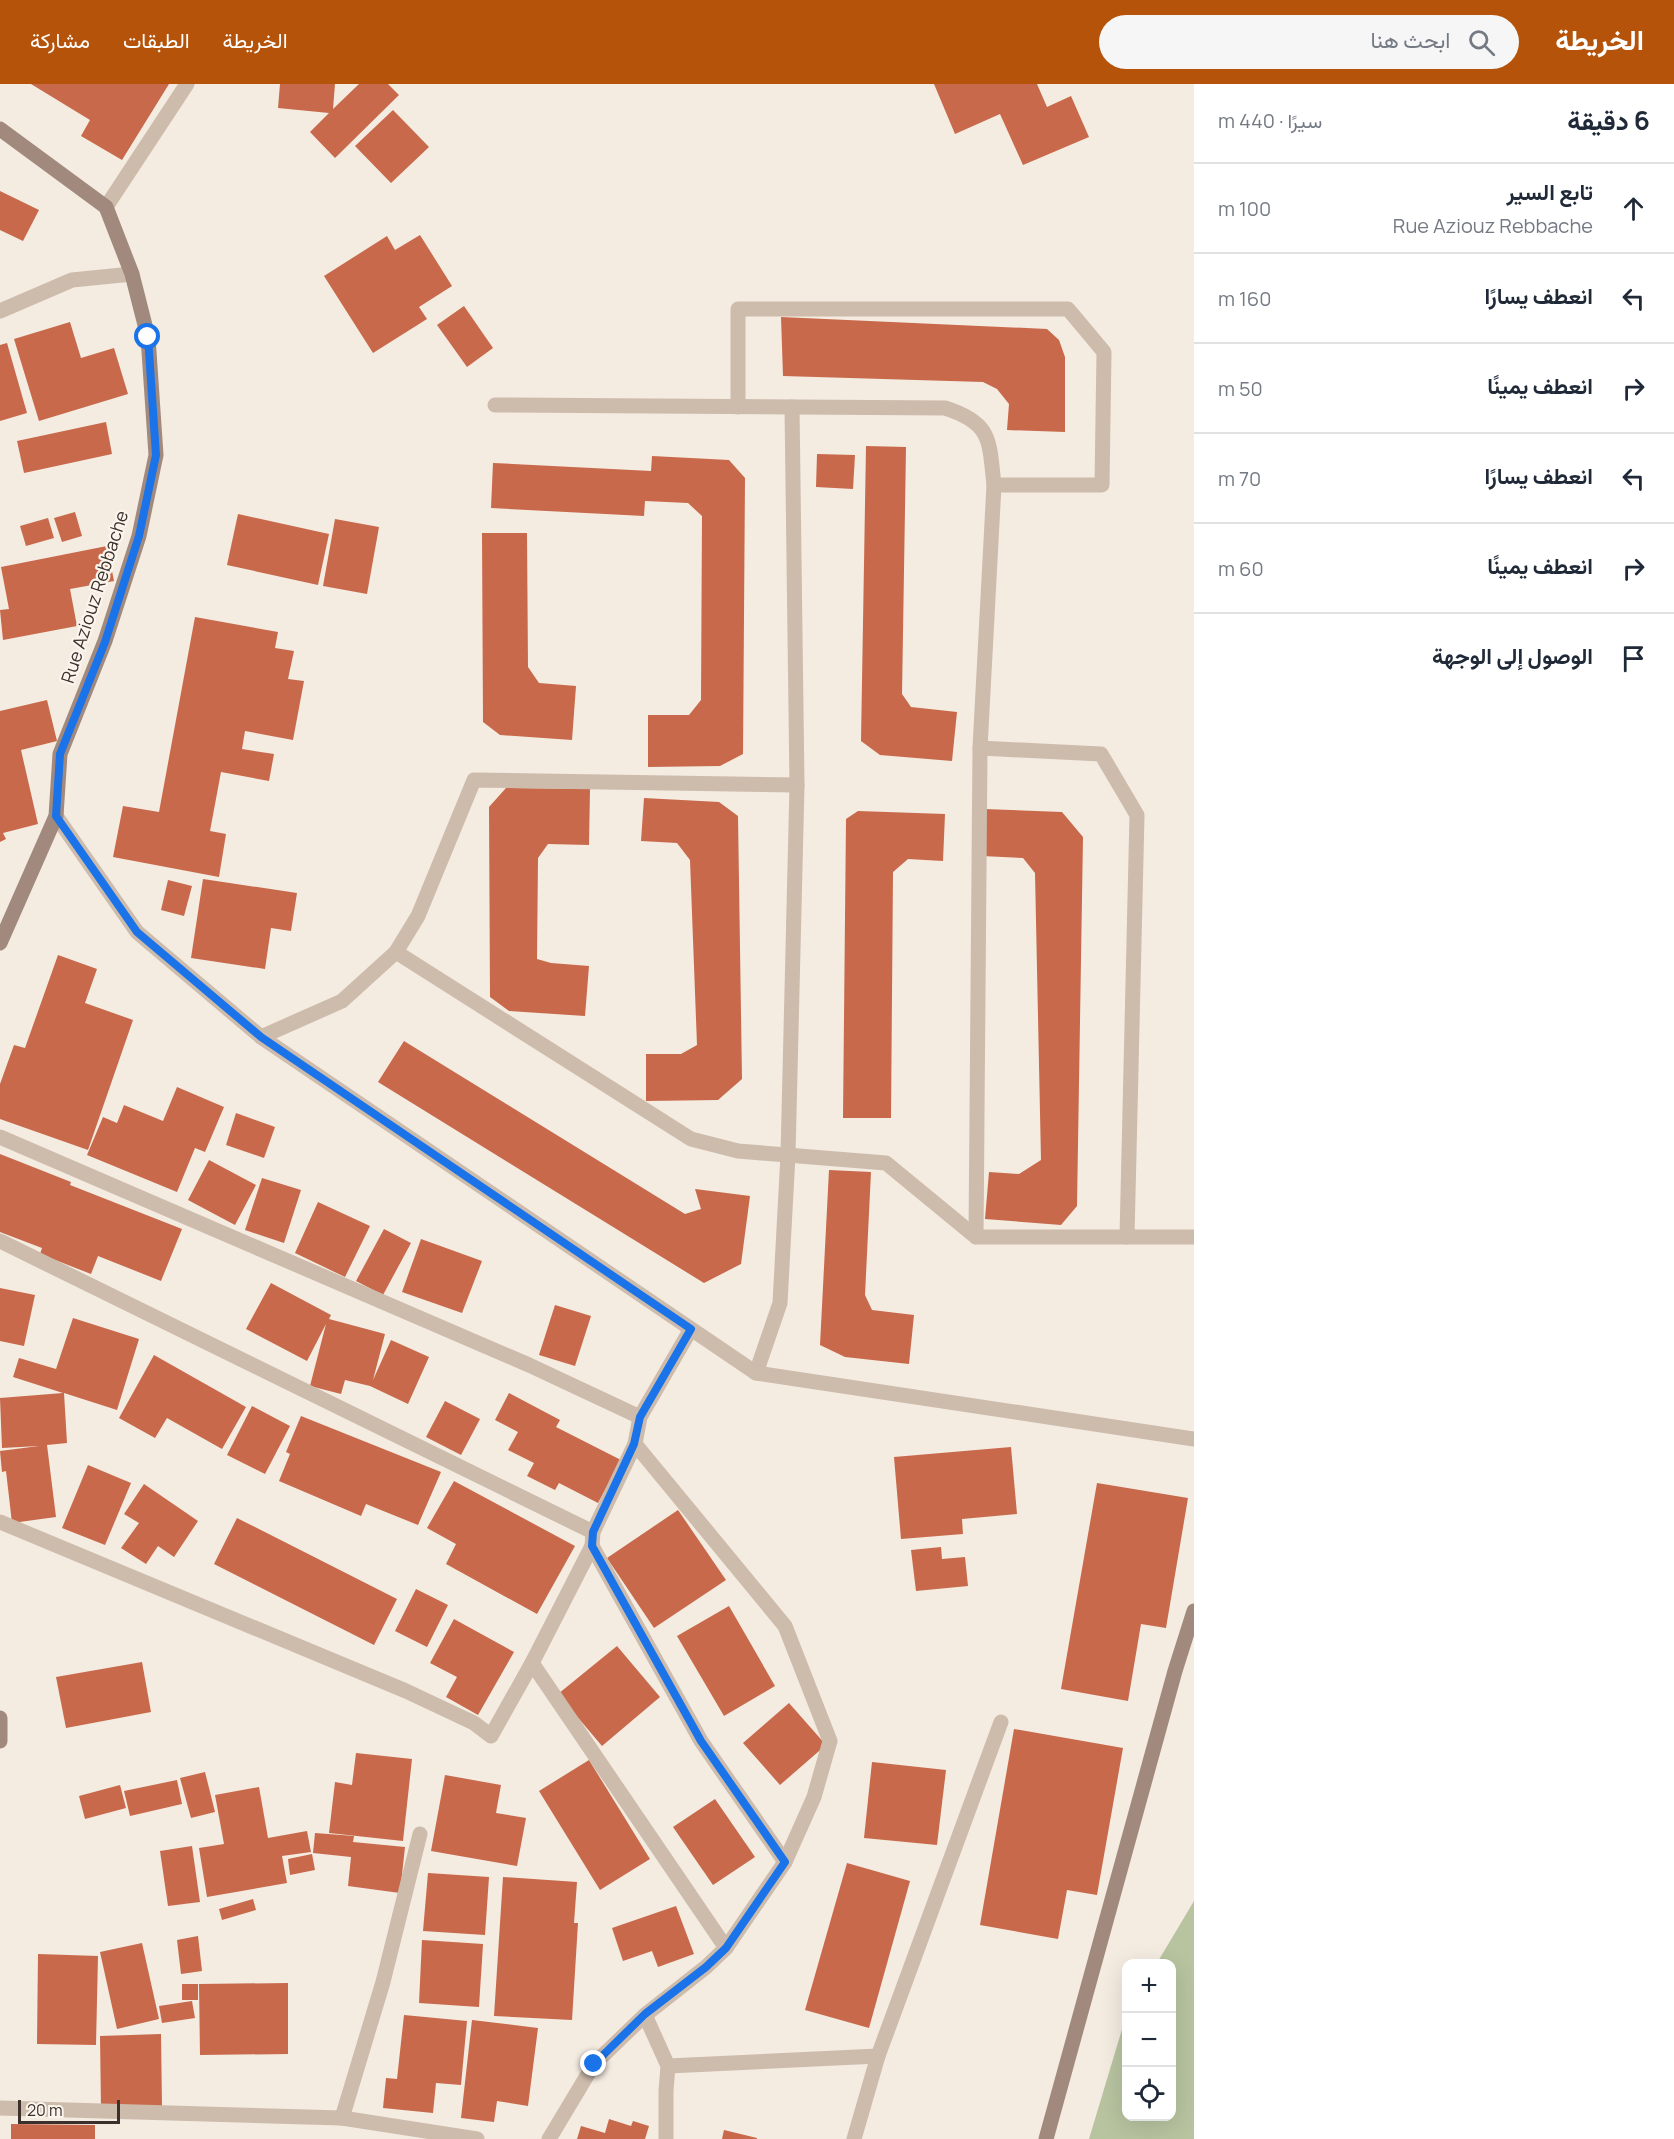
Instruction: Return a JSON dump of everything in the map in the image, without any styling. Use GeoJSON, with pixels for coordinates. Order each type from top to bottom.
{"type":"FeatureCollection","features":[{"type":"Feature","properties":{"kind":"street"},"geometry":{"type":"LineString","coordinates":[[0,129],[106,207],[187,84]]}},
{"type":"Feature","properties":{"kind":"street","name":"Rue Aziouz Rebbache"},"geometry":{"type":"LineString","coordinates":[[0,943],[56,816],[60,754],[105,642],[139,536],[156,455],[148,337],[132,274],[106,207]]}},
{"type":"Feature","properties":{"kind":"street"},"geometry":{"type":"LineString","coordinates":[[0,311],[72,280],[132,274]]}},
{"type":"Feature","properties":{"kind":"street"},"geometry":{"type":"LineString","coordinates":[[738,406],[738,309],[1068,309],[1104,352],[1102,485],[994,484]]}},
{"type":"Feature","properties":{"kind":"street"},"geometry":{"type":"LineString","coordinates":[[495,405],[945,408],[976,422],[985,433],[990,445],[994,484],[980,748],[976,1238]]}},
{"type":"Feature","properties":{"kind":"street"},"geometry":{"type":"LineString","coordinates":[[756,1373],[780,1303],[788,1155],[798,785],[792,407]]}},
{"type":"Feature","properties":{"kind":"street"},"geometry":{"type":"LineString","coordinates":[[980,748],[1101,754],[1137,815],[1127,1237]]}},
{"type":"Feature","properties":{"kind":"street"},"geometry":{"type":"LineString","coordinates":[[261,1037],[342,1001],[396,952],[418,916],[474,780],[798,785]]}},
{"type":"Feature","properties":{"kind":"street"},"geometry":{"type":"LineString","coordinates":[[56,816],[137,932],[261,1037],[756,1373],[1193,1437]]}},
{"type":"Feature","properties":{"kind":"street"},"geometry":{"type":"LineString","coordinates":[[396,952],[691,1139],[738,1151],[886,1163],[976,1238],[1194,1237]]}},
{"type":"Feature","properties":{"kind":"street"},"geometry":{"type":"LineString","coordinates":[[0,1137],[529,1365],[640,1417]]}},
{"type":"Feature","properties":{"kind":"street"},"geometry":{"type":"LineString","coordinates":[[0,1241],[592,1539],[701,1741],[785,1862]]}},
{"type":"Feature","properties":{"kind":"street"},"geometry":{"type":"LineString","coordinates":[[0,1522],[406,1691],[474,1723],[491,1736],[532,1663],[592,1539],[634,1444],[640,1417],[691,1329]]}},
{"type":"Feature","properties":{"kind":"street"},"geometry":{"type":"LineString","coordinates":[[549,2139],[594,2064],[645,2014],[706,1967],[726,1948],[785,1862],[814,1797],[830,1741],[785,1626],[634,1444]]}},
{"type":"Feature","properties":{"kind":"street"},"geometry":{"type":"LineString","coordinates":[[1046,2139],[1175,1671],[1194,1611]]}},
{"type":"Feature","properties":{"kind":"street"},"geometry":{"type":"LineString","coordinates":[[532,1663],[726,1948]]}},
{"type":"Feature","properties":{"kind":"street"},"geometry":{"type":"LineString","coordinates":[[0,1718],[0,1741]]}},
{"type":"Feature","properties":{"kind":"street"},"geometry":{"type":"LineString","coordinates":[[854,2139],[878,2056],[1001,1722]]}},
{"type":"Feature","properties":{"kind":"street"},"geometry":{"type":"LineString","coordinates":[[342,2118],[383,1982],[420,1834]]}},
{"type":"Feature","properties":{"kind":"street"},"geometry":{"type":"LineString","coordinates":[[645,2014],[668,2066],[666,2139]]}},
{"type":"Feature","properties":{"kind":"street"},"geometry":{"type":"LineString","coordinates":[[668,2066],[878,2056]]}},
{"type":"Feature","properties":{"kind":"street"},"geometry":{"type":"LineString","coordinates":[[0,2108],[342,2118],[477,2139]]}},
{"type":"Feature","properties":{"kind":"green space"},"geometry":{"type":"Polygon","coordinates":[[[1194,1901],[1194,2139],[1089,2139],[1122,2029],[1122,2121],[1176,2121],[1176,1959],[1159,1959],[1194,1901]]]}},
{"type":"Feature","properties":{"kind":"building"},"geometry":{"type":"Polygon","coordinates":[[[31,84],[169,84],[122,160],[81,136],[90,120],[31,84]]]}},
{"type":"Feature","properties":{"kind":"building"},"geometry":{"type":"Polygon","coordinates":[[[280,84],[335,84],[333,109],[359,84],[388,84],[399,95],[335,158],[310,132],[329,113],[278,108],[280,84]]]}},
{"type":"Feature","properties":{"kind":"building"},"geometry":{"type":"Polygon","coordinates":[[[934,84],[1037,84],[1047,107],[1071,96],[1089,137],[1023,165],[1000,114],[955,134],[934,84]]]}},
{"type":"Feature","properties":{"kind":"building"},"geometry":{"type":"Polygon","coordinates":[[[393,110],[429,147],[391,183],[355,146],[393,110]]]}},
{"type":"Feature","properties":{"kind":"building"},"geometry":{"type":"Polygon","coordinates":[[[0,191],[39,210],[23,241],[0,230],[0,191]]]}},
{"type":"Feature","properties":{"kind":"building"},"geometry":{"type":"Polygon","coordinates":[[[420,235],[452,286],[419,307],[427,319],[373,353],[324,276],[387,236],[395,250],[420,235]]]}},
{"type":"Feature","properties":{"kind":"building"},"geometry":{"type":"Polygon","coordinates":[[[464,306],[493,348],[467,367],[437,325],[464,306]]]}},
{"type":"Feature","properties":{"kind":"building"},"geometry":{"type":"Polygon","coordinates":[[[781,317],[1047,329],[1059,340],[1065,357],[1065,432],[1007,430],[1009,404],[997,389],[983,382],[783,376],[781,317]]]}},
{"type":"Feature","properties":{"kind":"building"},"geometry":{"type":"Polygon","coordinates":[[[70,322],[81,358],[114,348],[128,394],[39,421],[14,339],[70,322]]]}},
{"type":"Feature","properties":{"kind":"building"},"geometry":{"type":"Polygon","coordinates":[[[7,343],[27,413],[0,421],[0,345],[7,343]]]}},
{"type":"Feature","properties":{"kind":"building"},"geometry":{"type":"Polygon","coordinates":[[[106,422],[112,454],[24,473],[17,441],[106,422]]]}},
{"type":"Feature","properties":{"kind":"building"},"geometry":{"type":"Polygon","coordinates":[[[866,446],[906,447],[902,694],[911,707],[957,712],[952,761],[880,755],[861,741],[866,446]]]}},
{"type":"Feature","properties":{"kind":"building"},"geometry":{"type":"Polygon","coordinates":[[[817,454],[855,455],[853,489],[816,487],[817,454]]]}},
{"type":"Feature","properties":{"kind":"building"},"geometry":{"type":"Polygon","coordinates":[[[652,456],[729,460],[745,478],[743,754],[720,766],[648,767],[648,715],[689,715],[701,700],[702,516],[688,503],[645,501],[644,516],[491,508],[493,463],[651,471],[652,456]]]}},
{"type":"Feature","properties":{"kind":"building"},"geometry":{"type":"Polygon","coordinates":[[[75,512],[82,536],[62,542],[54,518],[75,512]]]}},
{"type":"Feature","properties":{"kind":"building"},"geometry":{"type":"Polygon","coordinates":[[[238,514],[329,534],[318,585],[227,565],[238,514]]]}},
{"type":"Feature","properties":{"kind":"building"},"geometry":{"type":"Polygon","coordinates":[[[48,518],[54,538],[26,546],[20,526],[48,518]]]}},
{"type":"Feature","properties":{"kind":"building"},"geometry":{"type":"Polygon","coordinates":[[[335,519],[379,527],[367,594],[323,586],[335,519]]]}},
{"type":"Feature","properties":{"kind":"building"},"geometry":{"type":"Polygon","coordinates":[[[482,533],[527,533],[528,667],[539,683],[576,686],[572,740],[500,735],[483,722],[482,533]]]}},
{"type":"Feature","properties":{"kind":"building"},"geometry":{"type":"Polygon","coordinates":[[[107,546],[114,581],[70,589],[77,626],[3,640],[0,610],[9,609],[1,567],[107,546]]]}},
{"type":"Feature","properties":{"kind":"building"},"geometry":{"type":"Polygon","coordinates":[[[195,617],[278,632],[275,648],[294,651],[288,679],[304,681],[293,740],[245,731],[242,749],[274,754],[269,781],[221,772],[210,831],[226,834],[219,877],[113,857],[123,806],[159,812],[195,617]]]}},
{"type":"Feature","properties":{"kind":"building"},"geometry":{"type":"Polygon","coordinates":[[[47,700],[57,741],[21,750],[38,824],[3,833],[6,839],[0,842],[0,711],[47,700]]]}},
{"type":"Feature","properties":{"kind":"building"},"geometry":{"type":"Polygon","coordinates":[[[506,788],[590,789],[589,845],[548,844],[538,858],[537,959],[551,963],[589,966],[585,1016],[509,1011],[490,997],[489,807],[506,788]]]}},
{"type":"Feature","properties":{"kind":"building"},"geometry":{"type":"Polygon","coordinates":[[[644,798],[719,802],[738,816],[742,1079],[718,1100],[646,1101],[646,1054],[681,1054],[697,1045],[690,860],[677,843],[641,841],[644,798]]]}},
{"type":"Feature","properties":{"kind":"building"},"geometry":{"type":"Polygon","coordinates":[[[984,809],[1062,812],[1083,837],[1077,1206],[1061,1225],[985,1219],[989,1172],[1019,1174],[1041,1160],[1035,873],[1023,858],[982,856],[984,809]]]}},
{"type":"Feature","properties":{"kind":"building"},"geometry":{"type":"Polygon","coordinates":[[[858,811],[945,814],[943,861],[908,859],[893,872],[891,1118],[843,1118],[846,819],[858,811]]]}},
{"type":"Feature","properties":{"kind":"building"},"geometry":{"type":"Polygon","coordinates":[[[203,879],[297,893],[291,931],[271,928],[265,969],[191,958],[203,879]]]}},
{"type":"Feature","properties":{"kind":"building"},"geometry":{"type":"Polygon","coordinates":[[[168,880],[192,886],[184,916],[161,910],[168,880]]]}},
{"type":"Feature","properties":{"kind":"building"},"geometry":{"type":"Polygon","coordinates":[[[58,955],[97,969],[85,1003],[133,1020],[88,1150],[0,1119],[0,1084],[14,1045],[25,1048],[58,955]]]}},
{"type":"Feature","properties":{"kind":"building"},"geometry":{"type":"Polygon","coordinates":[[[404,1041],[685,1214],[701,1209],[695,1189],[750,1196],[741,1264],[704,1283],[378,1082],[404,1041]]]}},
{"type":"Feature","properties":{"kind":"building"},"geometry":{"type":"Polygon","coordinates":[[[177,1087],[224,1107],[205,1152],[195,1148],[177,1192],[87,1155],[103,1117],[117,1123],[124,1105],[163,1121],[177,1087]]]}},
{"type":"Feature","properties":{"kind":"building"},"geometry":{"type":"Polygon","coordinates":[[[236,1113],[275,1127],[264,1158],[226,1145],[236,1113]]]}},
{"type":"Feature","properties":{"kind":"building"},"geometry":{"type":"Polygon","coordinates":[[[0,1154],[71,1182],[70,1185],[182,1229],[161,1281],[98,1256],[91,1274],[40,1254],[42,1248],[0,1232],[0,1154]]]}},
{"type":"Feature","properties":{"kind":"building"},"geometry":{"type":"Polygon","coordinates":[[[209,1160],[256,1185],[235,1225],[188,1200],[209,1160]]]}},
{"type":"Feature","properties":{"kind":"building"},"geometry":{"type":"Polygon","coordinates":[[[829,1170],[871,1172],[865,1295],[872,1310],[914,1315],[909,1364],[845,1357],[820,1345],[829,1170]]]}},
{"type":"Feature","properties":{"kind":"building"},"geometry":{"type":"Polygon","coordinates":[[[262,1178],[301,1190],[284,1243],[245,1230],[262,1178]]]}},
{"type":"Feature","properties":{"kind":"building"},"geometry":{"type":"Polygon","coordinates":[[[318,1202],[370,1226],[345,1277],[295,1253],[318,1202]]]}},
{"type":"Feature","properties":{"kind":"building"},"geometry":{"type":"Polygon","coordinates":[[[384,1229],[411,1243],[383,1295],[356,1281],[384,1229]]]}},
{"type":"Feature","properties":{"kind":"building"},"geometry":{"type":"Polygon","coordinates":[[[421,1239],[482,1261],[462,1313],[402,1292],[421,1239]]]}},
{"type":"Feature","properties":{"kind":"building"},"geometry":{"type":"Polygon","coordinates":[[[271,1283],[331,1315],[329,1319],[385,1334],[373,1380],[391,1340],[429,1357],[408,1404],[370,1386],[345,1380],[341,1394],[310,1386],[326,1324],[307,1361],[246,1329],[271,1283]]]}},
{"type":"Feature","properties":{"kind":"building"},"geometry":{"type":"Polygon","coordinates":[[[0,1288],[35,1295],[24,1346],[0,1341],[0,1288]]]}},
{"type":"Feature","properties":{"kind":"building"},"geometry":{"type":"Polygon","coordinates":[[[555,1305],[591,1316],[575,1366],[539,1355],[555,1305]]]}},
{"type":"Feature","properties":{"kind":"building"},"geometry":{"type":"Polygon","coordinates":[[[73,1318],[139,1339],[117,1410],[64,1393],[67,1443],[47,1445],[56,1517],[12,1523],[6,1471],[2,1472],[0,1451],[39,1446],[2,1448],[0,1398],[63,1393],[13,1377],[19,1358],[56,1369],[73,1318]]]}},
{"type":"Feature","properties":{"kind":"building"},"geometry":{"type":"Polygon","coordinates":[[[154,1355],[246,1407],[222,1449],[167,1418],[155,1438],[119,1418],[154,1355]]]}},
{"type":"Feature","properties":{"kind":"building"},"geometry":{"type":"Polygon","coordinates":[[[509,1393],[560,1420],[556,1427],[621,1460],[598,1503],[559,1483],[555,1490],[527,1476],[534,1463],[508,1450],[518,1432],[495,1420],[509,1393]]]}},
{"type":"Feature","properties":{"kind":"building"},"geometry":{"type":"Polygon","coordinates":[[[445,1401],[480,1419],[461,1455],[426,1437],[445,1401]]]}},
{"type":"Feature","properties":{"kind":"building"},"geometry":{"type":"Polygon","coordinates":[[[252,1406],[290,1426],[265,1474],[227,1455],[252,1406]]]}},
{"type":"Feature","properties":{"kind":"building"},"geometry":{"type":"Polygon","coordinates":[[[301,1416],[441,1472],[418,1525],[366,1504],[361,1516],[279,1481],[290,1454],[286,1452],[301,1416]]]}},
{"type":"Feature","properties":{"kind":"building"},"geometry":{"type":"Polygon","coordinates":[[[1011,1447],[1017,1514],[962,1519],[963,1534],[901,1539],[894,1457],[1011,1447]]]}},
{"type":"Feature","properties":{"kind":"building"},"geometry":{"type":"Polygon","coordinates":[[[88,1465],[131,1483],[105,1545],[62,1528],[88,1465]]]}},
{"type":"Feature","properties":{"kind":"building"},"geometry":{"type":"Polygon","coordinates":[[[454,1481],[575,1546],[537,1614],[446,1564],[456,1544],[427,1528],[454,1481]]]}},
{"type":"Feature","properties":{"kind":"building"},"geometry":{"type":"Polygon","coordinates":[[[1097,1483],[1188,1498],[1166,1628],[1141,1624],[1128,1701],[1061,1689],[1097,1483]]]}},
{"type":"Feature","properties":{"kind":"building"},"geometry":{"type":"Polygon","coordinates":[[[144,1484],[198,1521],[174,1557],[158,1546],[146,1564],[121,1548],[139,1523],[124,1514],[144,1484]]]}},
{"type":"Feature","properties":{"kind":"building"},"geometry":{"type":"Polygon","coordinates":[[[678,1510],[726,1580],[654,1628],[607,1558],[678,1510]]]}},
{"type":"Feature","properties":{"kind":"building"},"geometry":{"type":"Polygon","coordinates":[[[237,1518],[397,1599],[374,1645],[214,1564],[237,1518]]]}},
{"type":"Feature","properties":{"kind":"building"},"geometry":{"type":"Polygon","coordinates":[[[941,1547],[942,1559],[965,1557],[968,1586],[916,1591],[911,1550],[941,1547]]]}},
{"type":"Feature","properties":{"kind":"building"},"geometry":{"type":"Polygon","coordinates":[[[416,1589],[448,1605],[427,1647],[395,1631],[416,1589]]]}},
{"type":"Feature","properties":{"kind":"building"},"geometry":{"type":"Polygon","coordinates":[[[729,1606],[775,1686],[724,1716],[677,1636],[729,1606]]]}},
{"type":"Feature","properties":{"kind":"building"},"geometry":{"type":"Polygon","coordinates":[[[454,1619],[514,1652],[478,1715],[446,1697],[457,1677],[430,1663],[454,1619]]]}},
{"type":"Feature","properties":{"kind":"building"},"geometry":{"type":"Polygon","coordinates":[[[617,1646],[660,1697],[602,1746],[558,1694],[617,1646]]]}},
{"type":"Feature","properties":{"kind":"building"},"geometry":{"type":"Polygon","coordinates":[[[142,1662],[151,1712],[66,1728],[56,1677],[142,1662]]]}},
{"type":"Feature","properties":{"kind":"building"},"geometry":{"type":"Polygon","coordinates":[[[789,1703],[826,1745],[780,1785],[743,1743],[789,1703]]]}},
{"type":"Feature","properties":{"kind":"building"},"geometry":{"type":"Polygon","coordinates":[[[1014,1729],[1123,1748],[1097,1895],[1067,1890],[1058,1939],[980,1925],[1014,1729]]]}},
{"type":"Feature","properties":{"kind":"building"},"geometry":{"type":"Polygon","coordinates":[[[356,1753],[412,1759],[403,1841],[329,1833],[335,1782],[352,1785],[356,1753]]]}},
{"type":"Feature","properties":{"kind":"building"},"geometry":{"type":"Polygon","coordinates":[[[589,1760],[650,1859],[600,1890],[539,1791],[589,1760]]]}},
{"type":"Feature","properties":{"kind":"building"},"geometry":{"type":"Polygon","coordinates":[[[872,1762],[946,1770],[937,1845],[864,1838],[872,1762]]]}},
{"type":"Feature","properties":{"kind":"building"},"geometry":{"type":"Polygon","coordinates":[[[205,1772],[215,1812],[191,1818],[180,1778],[205,1772]]]}},
{"type":"Feature","properties":{"kind":"building"},"geometry":{"type":"Polygon","coordinates":[[[445,1775],[501,1785],[496,1813],[526,1818],[517,1866],[431,1851],[445,1775]]]}},
{"type":"Feature","properties":{"kind":"building"},"geometry":{"type":"Polygon","coordinates":[[[177,1780],[182,1804],[130,1816],[124,1791],[177,1780]]]}},
{"type":"Feature","properties":{"kind":"building"},"geometry":{"type":"Polygon","coordinates":[[[120,1785],[126,1808],[85,1819],[79,1796],[120,1785]]]}},
{"type":"Feature","properties":{"kind":"building"},"geometry":{"type":"Polygon","coordinates":[[[259,1787],[268,1838],[307,1831],[311,1852],[282,1856],[287,1883],[207,1897],[199,1848],[224,1844],[215,1795],[259,1787]]]}},
{"type":"Feature","properties":{"kind":"building"},"geometry":{"type":"Polygon","coordinates":[[[715,1799],[755,1857],[713,1885],[673,1827],[715,1799]]]}},
{"type":"Feature","properties":{"kind":"building"},"geometry":{"type":"Polygon","coordinates":[[[315,1833],[354,1836],[353,1842],[405,1847],[400,1893],[348,1886],[351,1857],[313,1853],[315,1833]]]}},
{"type":"Feature","properties":{"kind":"building"},"geometry":{"type":"Polygon","coordinates":[[[192,1846],[200,1902],[168,1906],[160,1851],[192,1846]]]}},
{"type":"Feature","properties":{"kind":"building"},"geometry":{"type":"Polygon","coordinates":[[[312,1854],[315,1870],[290,1875],[288,1859],[312,1854]]]}},
{"type":"Feature","properties":{"kind":"building"},"geometry":{"type":"Polygon","coordinates":[[[847,1863],[910,1881],[869,2028],[805,2010],[847,1863]]]}},
{"type":"Feature","properties":{"kind":"building"},"geometry":{"type":"Polygon","coordinates":[[[428,1873],[489,1877],[485,1935],[423,1931],[428,1873]]]}},
{"type":"Feature","properties":{"kind":"building"},"geometry":{"type":"Polygon","coordinates":[[[503,1877],[577,1882],[574,1923],[578,1923],[572,2020],[494,2016],[503,1877]]]}},
{"type":"Feature","properties":{"kind":"building"},"geometry":{"type":"Polygon","coordinates":[[[253,1899],[256,1910],[222,1920],[219,1909],[253,1899]]]}},
{"type":"Feature","properties":{"kind":"building"},"geometry":{"type":"Polygon","coordinates":[[[676,1906],[694,1954],[658,1967],[652,1951],[623,1961],[612,1928],[676,1906]]]}},
{"type":"Feature","properties":{"kind":"building"},"geometry":{"type":"Polygon","coordinates":[[[198,1936],[202,1971],[181,1974],[177,1940],[198,1936]]]}},
{"type":"Feature","properties":{"kind":"building"},"geometry":{"type":"Polygon","coordinates":[[[422,1940],[483,1944],[479,2007],[419,2003],[422,1940]]]}},
{"type":"Feature","properties":{"kind":"building"},"geometry":{"type":"Polygon","coordinates":[[[142,1943],[159,2019],[117,2029],[100,1952],[142,1943]]]}},
{"type":"Feature","properties":{"kind":"building"},"geometry":{"type":"Polygon","coordinates":[[[38,1954],[98,1956],[96,2045],[37,2044],[38,1954]]]}},
{"type":"Feature","properties":{"kind":"building"},"geometry":{"type":"Polygon","coordinates":[[[288,1983],[288,2054],[200,2055],[199,1984],[288,1983]]]}},
{"type":"Feature","properties":{"kind":"building"},"geometry":{"type":"Polygon","coordinates":[[[182,1984],[198,1984],[198,2000],[182,2000],[182,1984]]]}},
{"type":"Feature","properties":{"kind":"building"},"geometry":{"type":"Polygon","coordinates":[[[192,2001],[195,2018],[162,2023],[159,2006],[192,2001]]]}},
{"type":"Feature","properties":{"kind":"building"},"geometry":{"type":"Polygon","coordinates":[[[404,2015],[467,2021],[461,2085],[436,2083],[433,2113],[383,2108],[386,2078],[397,2079],[404,2015]]]}},
{"type":"Feature","properties":{"kind":"building"},"geometry":{"type":"Polygon","coordinates":[[[472,2020],[538,2028],[528,2106],[497,2101],[494,2122],[461,2118],[472,2020]]]}},
{"type":"Feature","properties":{"kind":"building"},"geometry":{"type":"Polygon","coordinates":[[[161,2034],[162,2107],[101,2108],[100,2036],[161,2034]]]}},
{"type":"Feature","properties":{"kind":"building"},"geometry":{"type":"Polygon","coordinates":[[[609,2119],[631,2126],[633,2121],[649,2126],[645,2139],[577,2139],[581,2126],[605,2133],[609,2119]]]}},
{"type":"Feature","properties":{"kind":"building"},"geometry":{"type":"Polygon","coordinates":[[[11,2124],[95,2125],[95,2139],[11,2139],[11,2124]]]}},
{"type":"Feature","properties":{"kind":"building"},"geometry":{"type":"Polygon","coordinates":[[[724,2130],[757,2138],[757,2139],[722,2139],[724,2130]]]}},
{"type":"Feature","properties":{"kind":"route"},"geometry":{"type":"LineString","coordinates":[[148,337],[156,455],[139,536],[105,642],[60,754],[56,816],[137,932],[261,1037],[691,1329],[640,1417],[634,1444],[593,1532],[592,1546],[701,1741],[785,1862],[726,1948],[706,1967],[645,2014],[594,2064]]}}]}
